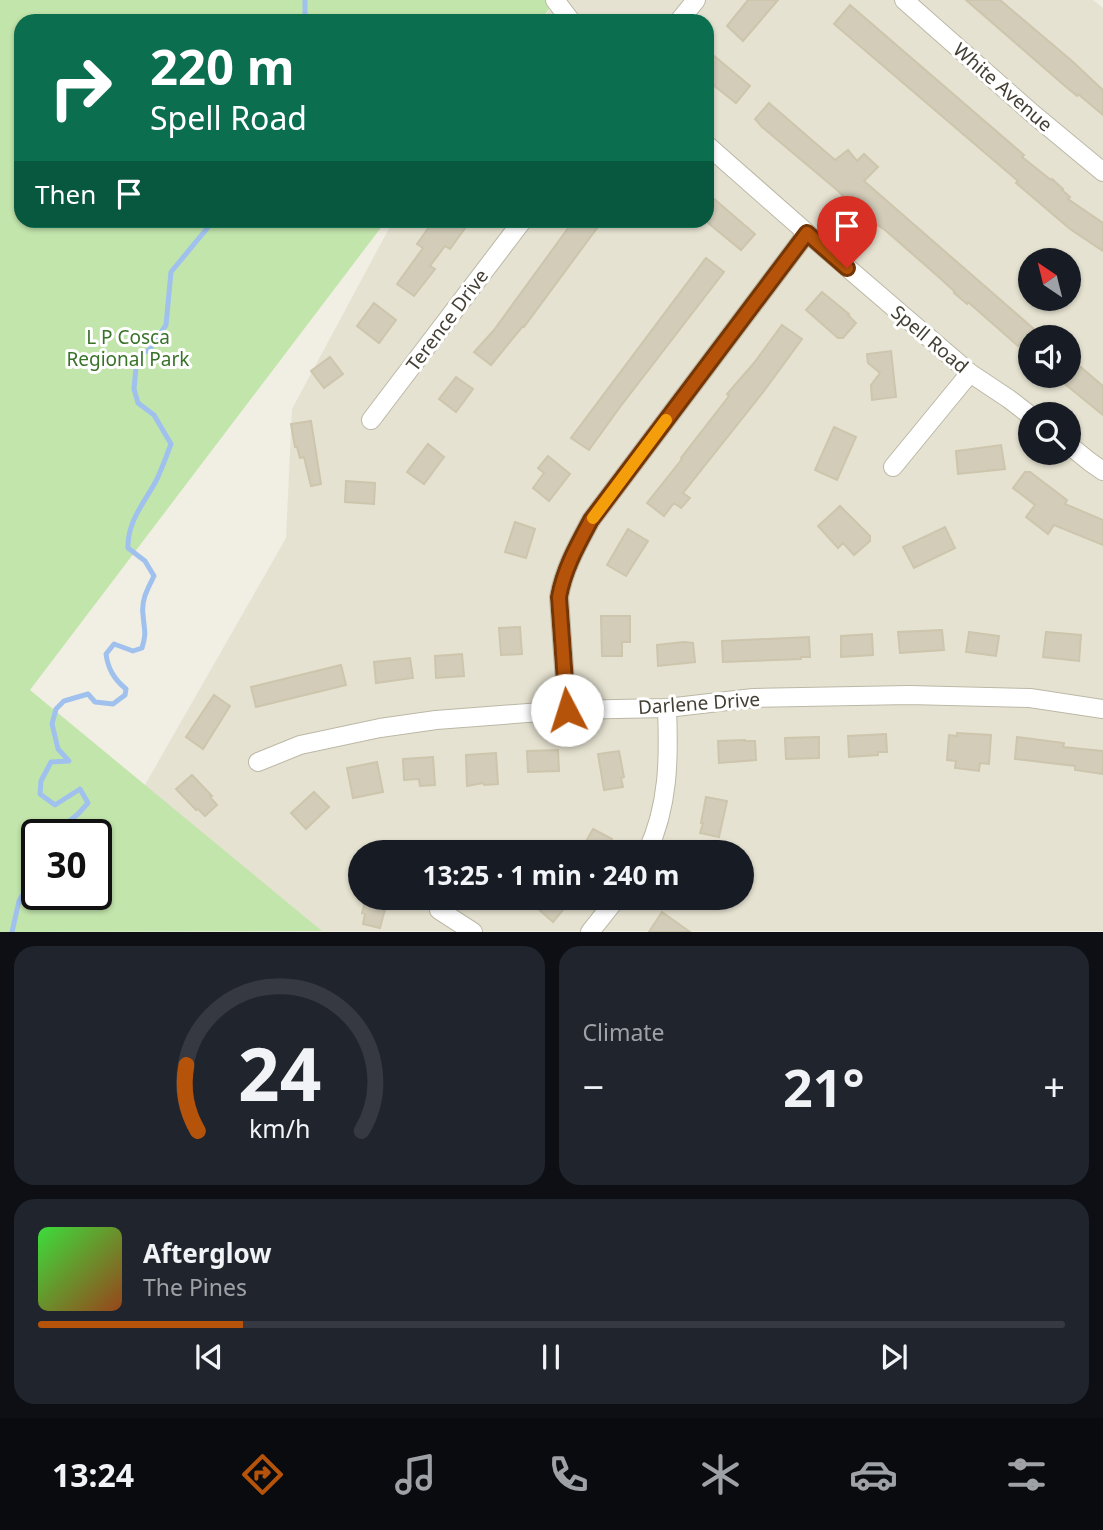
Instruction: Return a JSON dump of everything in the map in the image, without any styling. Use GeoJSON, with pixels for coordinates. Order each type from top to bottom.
{"type":"FeatureCollection","features":[{"type":"Feature","properties":{"kind":"street"},"geometry":{"type":"LineString","coordinates":[[555,0],[566,14]]}},
{"type":"Feature","properties":{"kind":"street"},"geometry":{"type":"LineString","coordinates":[[685,14],[696,0]]}},
{"type":"Feature","properties":{"kind":"street","name":"White Avenue"},"geometry":{"type":"LineString","coordinates":[[904,0],[1103,172]]}},
{"type":"Feature","properties":{"kind":"street","name":"Spell Road"},"geometry":{"type":"LineString","coordinates":[[714,151],[970,373],[1018,406]]}},
{"type":"Feature","properties":{"kind":"street","name":"Terence Drive"},"geometry":{"type":"LineString","coordinates":[[371,420],[517,228]]}},
{"type":"Feature","properties":{"kind":"street"},"geometry":{"type":"LineString","coordinates":[[567,710],[559,597],[567,566],[591,520],[807,233]]}},
{"type":"Feature","properties":{"kind":"street"},"geometry":{"type":"LineString","coordinates":[[893,467],[970,373]]}},
{"type":"Feature","properties":{"kind":"street"},"geometry":{"type":"LineString","coordinates":[[1081,455],[1103,471]]}},
{"type":"Feature","properties":{"kind":"street","name":"Darlene Drive"},"geometry":{"type":"LineString","coordinates":[[258,762],[300,745],[380,728],[436,720],[567,710],[667,708],[752,698],[909,695],[1030,698],[1103,709]]}},
{"type":"Feature","properties":{"kind":"street"},"geometry":{"type":"LineString","coordinates":[[652,840],[664,803],[668,771],[667,708]]}},
{"type":"Feature","properties":{"kind":"street"},"geometry":{"type":"LineString","coordinates":[[440,910],[473,932]]}},
{"type":"Feature","properties":{"kind":"street"},"geometry":{"type":"LineString","coordinates":[[590,932],[607,910]]}},
{"type":"Feature","properties":{"kind":"shaded area"},"geometry":{"type":"Polygon","coordinates":[[[557,0],[1093,0],[1103,8],[1103,931],[266,931],[118,832],[286,538],[292,409],[389,228],[714,228],[714,14],[546,14],[557,0]]]}},
{"type":"Feature","properties":{"kind":"green space","name":"L P Cosca Regional Park"},"geometry":{"type":"Polygon","coordinates":[[[0,0],[556,0],[545,14],[14,14],[14,228],[381,228],[30,690],[322,931],[0,932],[0,0]]]}},
{"type":"Feature","properties":{"kind":"building"},"geometry":{"type":"Polygon","coordinates":[[[748,0],[778,0],[743,41],[727,26],[748,0]]]}},
{"type":"Feature","properties":{"kind":"building"},"geometry":{"type":"Polygon","coordinates":[[[966,0],[1000,0],[1103,90],[1103,115],[1065,86],[966,0]]]}},
{"type":"Feature","properties":{"kind":"building"},"geometry":{"type":"Polygon","coordinates":[[[850,5],[1024,155],[1022,157],[1052,179],[1070,197],[1068,199],[1103,223],[1103,251],[1070,229],[1016,183],[1018,181],[834,24],[850,5]]]}},
{"type":"Feature","properties":{"kind":"building"},"geometry":{"type":"Polygon","coordinates":[[[714,56],[750,86],[736,103],[714,86],[714,56]]]}},
{"type":"Feature","properties":{"kind":"building"},"geometry":{"type":"Polygon","coordinates":[[[769,103],[835,160],[848,150],[857,161],[864,154],[878,167],[864,181],[1029,325],[1018,325],[1018,346],[954,293],[885,230],[875,225],[755,119],[769,103]]]}},
{"type":"Feature","properties":{"kind":"building"},"geometry":{"type":"Polygon","coordinates":[[[714,199],[755,234],[741,250],[714,228],[714,199]]]}},
{"type":"Feature","properties":{"kind":"building"},"geometry":{"type":"Polygon","coordinates":[[[428,228],[465,228],[450,249],[445,246],[430,266],[435,269],[414,296],[397,284],[423,248],[417,244],[428,228]]]}},
{"type":"Feature","properties":{"kind":"building"},"geometry":{"type":"Polygon","coordinates":[[[568,228],[597,228],[524,327],[491,365],[474,352],[494,330],[568,228]]]}},
{"type":"Feature","properties":{"kind":"building"},"geometry":{"type":"Polygon","coordinates":[[[706,258],[724,272],[589,450],[571,438],[706,258]]]}},
{"type":"Feature","properties":{"kind":"building"},"geometry":{"type":"Polygon","coordinates":[[[822,292],[856,323],[843,338],[838,338],[806,310],[822,292]]]}},
{"type":"Feature","properties":{"kind":"building"},"geometry":{"type":"Polygon","coordinates":[[[374,303],[396,320],[379,343],[357,326],[374,303]]]}},
{"type":"Feature","properties":{"kind":"building"},"geometry":{"type":"Polygon","coordinates":[[[782,325],[802,339],[683,493],[690,498],[681,508],[674,503],[664,516],[647,503],[729,396],[727,394],[782,325]]]}},
{"type":"Feature","properties":{"kind":"building"},"geometry":{"type":"Polygon","coordinates":[[[891,351],[896,397],[872,400],[871,385],[880,373],[868,363],[867,354],[891,351]]]}},
{"type":"Feature","properties":{"kind":"building"},"geometry":{"type":"Polygon","coordinates":[[[330,357],[343,374],[324,388],[311,371],[330,357]]]}},
{"type":"Feature","properties":{"kind":"building"},"geometry":{"type":"Polygon","coordinates":[[[1081,367],[1103,386],[1103,415],[1070,388],[1081,388],[1081,367]]]}},
{"type":"Feature","properties":{"kind":"building"},"geometry":{"type":"Polygon","coordinates":[[[456,377],[473,389],[456,412],[439,399],[456,377]]]}},
{"type":"Feature","properties":{"kind":"building"},"geometry":{"type":"Polygon","coordinates":[[[311,421],[321,484],[311,486],[304,457],[300,458],[295,447],[291,424],[311,421]]]}},
{"type":"Feature","properties":{"kind":"building"},"geometry":{"type":"Polygon","coordinates":[[[834,427],[856,437],[837,480],[815,470],[834,427]]]}},
{"type":"Feature","properties":{"kind":"building"},"geometry":{"type":"Polygon","coordinates":[[[428,444],[444,457],[424,484],[407,472],[428,444]]]}},
{"type":"Feature","properties":{"kind":"building"},"geometry":{"type":"Polygon","coordinates":[[[1001,445],[1005,469],[958,474],[956,451],[1001,445]]]}},
{"type":"Feature","properties":{"kind":"building"},"geometry":{"type":"Polygon","coordinates":[[[548,456],[570,474],[549,501],[533,488],[544,473],[538,468],[548,456]]]}},
{"type":"Feature","properties":{"kind":"building"},"geometry":{"type":"Polygon","coordinates":[[[1025,472],[1030,472],[1067,500],[1065,504],[1103,520],[1103,545],[1054,525],[1048,534],[1026,517],[1035,505],[1013,488],[1025,472]]]}},
{"type":"Feature","properties":{"kind":"building"},"geometry":{"type":"Polygon","coordinates":[[[346,481],[375,483],[374,504],[345,502],[346,481]]]}},
{"type":"Feature","properties":{"kind":"building"},"geometry":{"type":"Polygon","coordinates":[[[840,506],[870,536],[870,541],[854,555],[843,543],[838,548],[818,526],[840,506]]]}},
{"type":"Feature","properties":{"kind":"building"},"geometry":{"type":"Polygon","coordinates":[[[515,522],[535,529],[526,558],[505,552],[515,522]]]}},
{"type":"Feature","properties":{"kind":"building"},"geometry":{"type":"Polygon","coordinates":[[[945,527],[955,548],[914,568],[903,547],[945,527]]]}},
{"type":"Feature","properties":{"kind":"building"},"geometry":{"type":"Polygon","coordinates":[[[628,529],[648,541],[626,576],[607,565],[628,529]]]}},
{"type":"Feature","properties":{"kind":"building"},"geometry":{"type":"Polygon","coordinates":[[[601,616],[630,616],[630,642],[622,642],[622,656],[602,656],[601,616]]]}},
{"type":"Feature","properties":{"kind":"building"},"geometry":{"type":"Polygon","coordinates":[[[520,627],[522,654],[501,655],[499,628],[520,627]]]}},
{"type":"Feature","properties":{"kind":"building"},"geometry":{"type":"Polygon","coordinates":[[[942,630],[944,650],[900,653],[898,632],[942,630]]]}},
{"type":"Feature","properties":{"kind":"building"},"geometry":{"type":"Polygon","coordinates":[[[969,632],[999,636],[996,656],[966,652],[969,632]]]}},
{"type":"Feature","properties":{"kind":"building"},"geometry":{"type":"Polygon","coordinates":[[[1046,632],[1081,635],[1079,661],[1043,657],[1046,632]]]}},
{"type":"Feature","properties":{"kind":"building"},"geometry":{"type":"Polygon","coordinates":[[[872,634],[873,655],[841,657],[841,636],[872,634]]]}},
{"type":"Feature","properties":{"kind":"building"},"geometry":{"type":"Polygon","coordinates":[[[809,637],[810,657],[723,662],[722,641],[809,637]]]}},
{"type":"Feature","properties":{"kind":"building"},"geometry":{"type":"Polygon","coordinates":[[[693,643],[695,662],[658,666],[657,645],[693,643]]]}},
{"type":"Feature","properties":{"kind":"building"},"geometry":{"type":"Polygon","coordinates":[[[462,654],[464,676],[436,678],[435,656],[462,654]]]}},
{"type":"Feature","properties":{"kind":"building"},"geometry":{"type":"Polygon","coordinates":[[[410,658],[413,678],[376,683],[374,662],[410,658]]]}},
{"type":"Feature","properties":{"kind":"building"},"geometry":{"type":"Polygon","coordinates":[[[341,665],[346,685],[256,707],[251,687],[341,665]]]}},
{"type":"Feature","properties":{"kind":"building"},"geometry":{"type":"Polygon","coordinates":[[[214,695],[230,706],[203,749],[186,737],[214,695]]]}},
{"type":"Feature","properties":{"kind":"building"},"geometry":{"type":"Polygon","coordinates":[[[957,733],[991,735],[989,764],[980,763],[979,771],[955,768],[956,761],[947,760],[949,735],[957,736],[957,733]]]}},
{"type":"Feature","properties":{"kind":"building"},"geometry":{"type":"Polygon","coordinates":[[[886,734],[887,752],[849,757],[848,736],[886,734]]]}},
{"type":"Feature","properties":{"kind":"building"},"geometry":{"type":"Polygon","coordinates":[[[819,737],[819,758],[786,759],[785,738],[819,737]]]}},
{"type":"Feature","properties":{"kind":"building"},"geometry":{"type":"Polygon","coordinates":[[[1017,737],[1064,743],[1063,747],[1103,751],[1103,774],[1075,770],[1075,766],[1015,759],[1017,737]]]}},
{"type":"Feature","properties":{"kind":"building"},"geometry":{"type":"Polygon","coordinates":[[[718,741],[755,741],[756,760],[719,763],[718,741]]]}},
{"type":"Feature","properties":{"kind":"building"},"geometry":{"type":"Polygon","coordinates":[[[558,750],[559,771],[528,772],[527,751],[558,750]]]}},
{"type":"Feature","properties":{"kind":"building"},"geometry":{"type":"Polygon","coordinates":[[[619,751],[623,787],[604,790],[598,754],[619,751]]]}},
{"type":"Feature","properties":{"kind":"building"},"geometry":{"type":"Polygon","coordinates":[[[496,753],[498,784],[467,786],[466,755],[496,753]]]}},
{"type":"Feature","properties":{"kind":"building"},"geometry":{"type":"Polygon","coordinates":[[[433,757],[435,785],[420,786],[419,779],[404,780],[403,759],[433,757]]]}},
{"type":"Feature","properties":{"kind":"building"},"geometry":{"type":"Polygon","coordinates":[[[377,762],[383,792],[353,798],[347,768],[377,762]]]}},
{"type":"Feature","properties":{"kind":"building"},"geometry":{"type":"Polygon","coordinates":[[[192,775],[217,805],[205,816],[176,789],[192,775]]]}},
{"type":"Feature","properties":{"kind":"building"},"geometry":{"type":"Polygon","coordinates":[[[314,792],[329,807],[306,829],[291,813],[314,792]]]}},
{"type":"Feature","properties":{"kind":"building"},"geometry":{"type":"Polygon","coordinates":[[[706,797],[727,801],[719,837],[700,833],[706,797]]]}},
{"type":"Feature","properties":{"kind":"building"},"geometry":{"type":"Polygon","coordinates":[[[593,829],[612,839],[611,840],[587,840],[593,829]]]}},
{"type":"Feature","properties":{"kind":"building"},"geometry":{"type":"Polygon","coordinates":[[[363,910],[385,910],[380,928],[363,924],[365,914],[362,913],[363,910]]]}},
{"type":"Feature","properties":{"kind":"building"},"geometry":{"type":"Polygon","coordinates":[[[539,910],[563,910],[553,922],[539,910]]]}},
{"type":"Feature","properties":{"kind":"building"},"geometry":{"type":"Polygon","coordinates":[[[662,912],[690,932],[649,932],[662,912]]]}},
{"type":"Feature","properties":{"kind":"waterway"},"geometry":{"type":"LineString","coordinates":[[305,0],[305,14]]}},
{"type":"Feature","properties":{"kind":"waterway"},"geometry":{"type":"LineString","coordinates":[[72,819],[88,803],[80,789],[55,805],[40,794],[41,781],[51,762],[69,761],[58,749],[52,724],[56,709],[64,701],[88,694],[95,702],[113,704],[125,695],[126,689],[112,673],[106,654],[114,644],[133,651],[142,648],[145,634],[143,604],[154,576],[145,561],[128,548],[128,539],[133,521],[156,481],[171,444],[154,415],[138,403],[134,389],[137,356],[149,350],[166,325],[171,272],[207,228]]}},
{"type":"Feature","properties":{"kind":"waterway"},"geometry":{"type":"LineString","coordinates":[[12,932],[21,898]]}},
{"type":"Feature","properties":{"kind":"slow traffic"},"geometry":{"type":"LineString","coordinates":[[593,518],[666,420]]}},
{"type":"Feature","properties":{"kind":"route"},"geometry":{"type":"LineString","coordinates":[[567,710],[559,597],[567,566],[591,520],[807,233],[847,268]]}}]}
